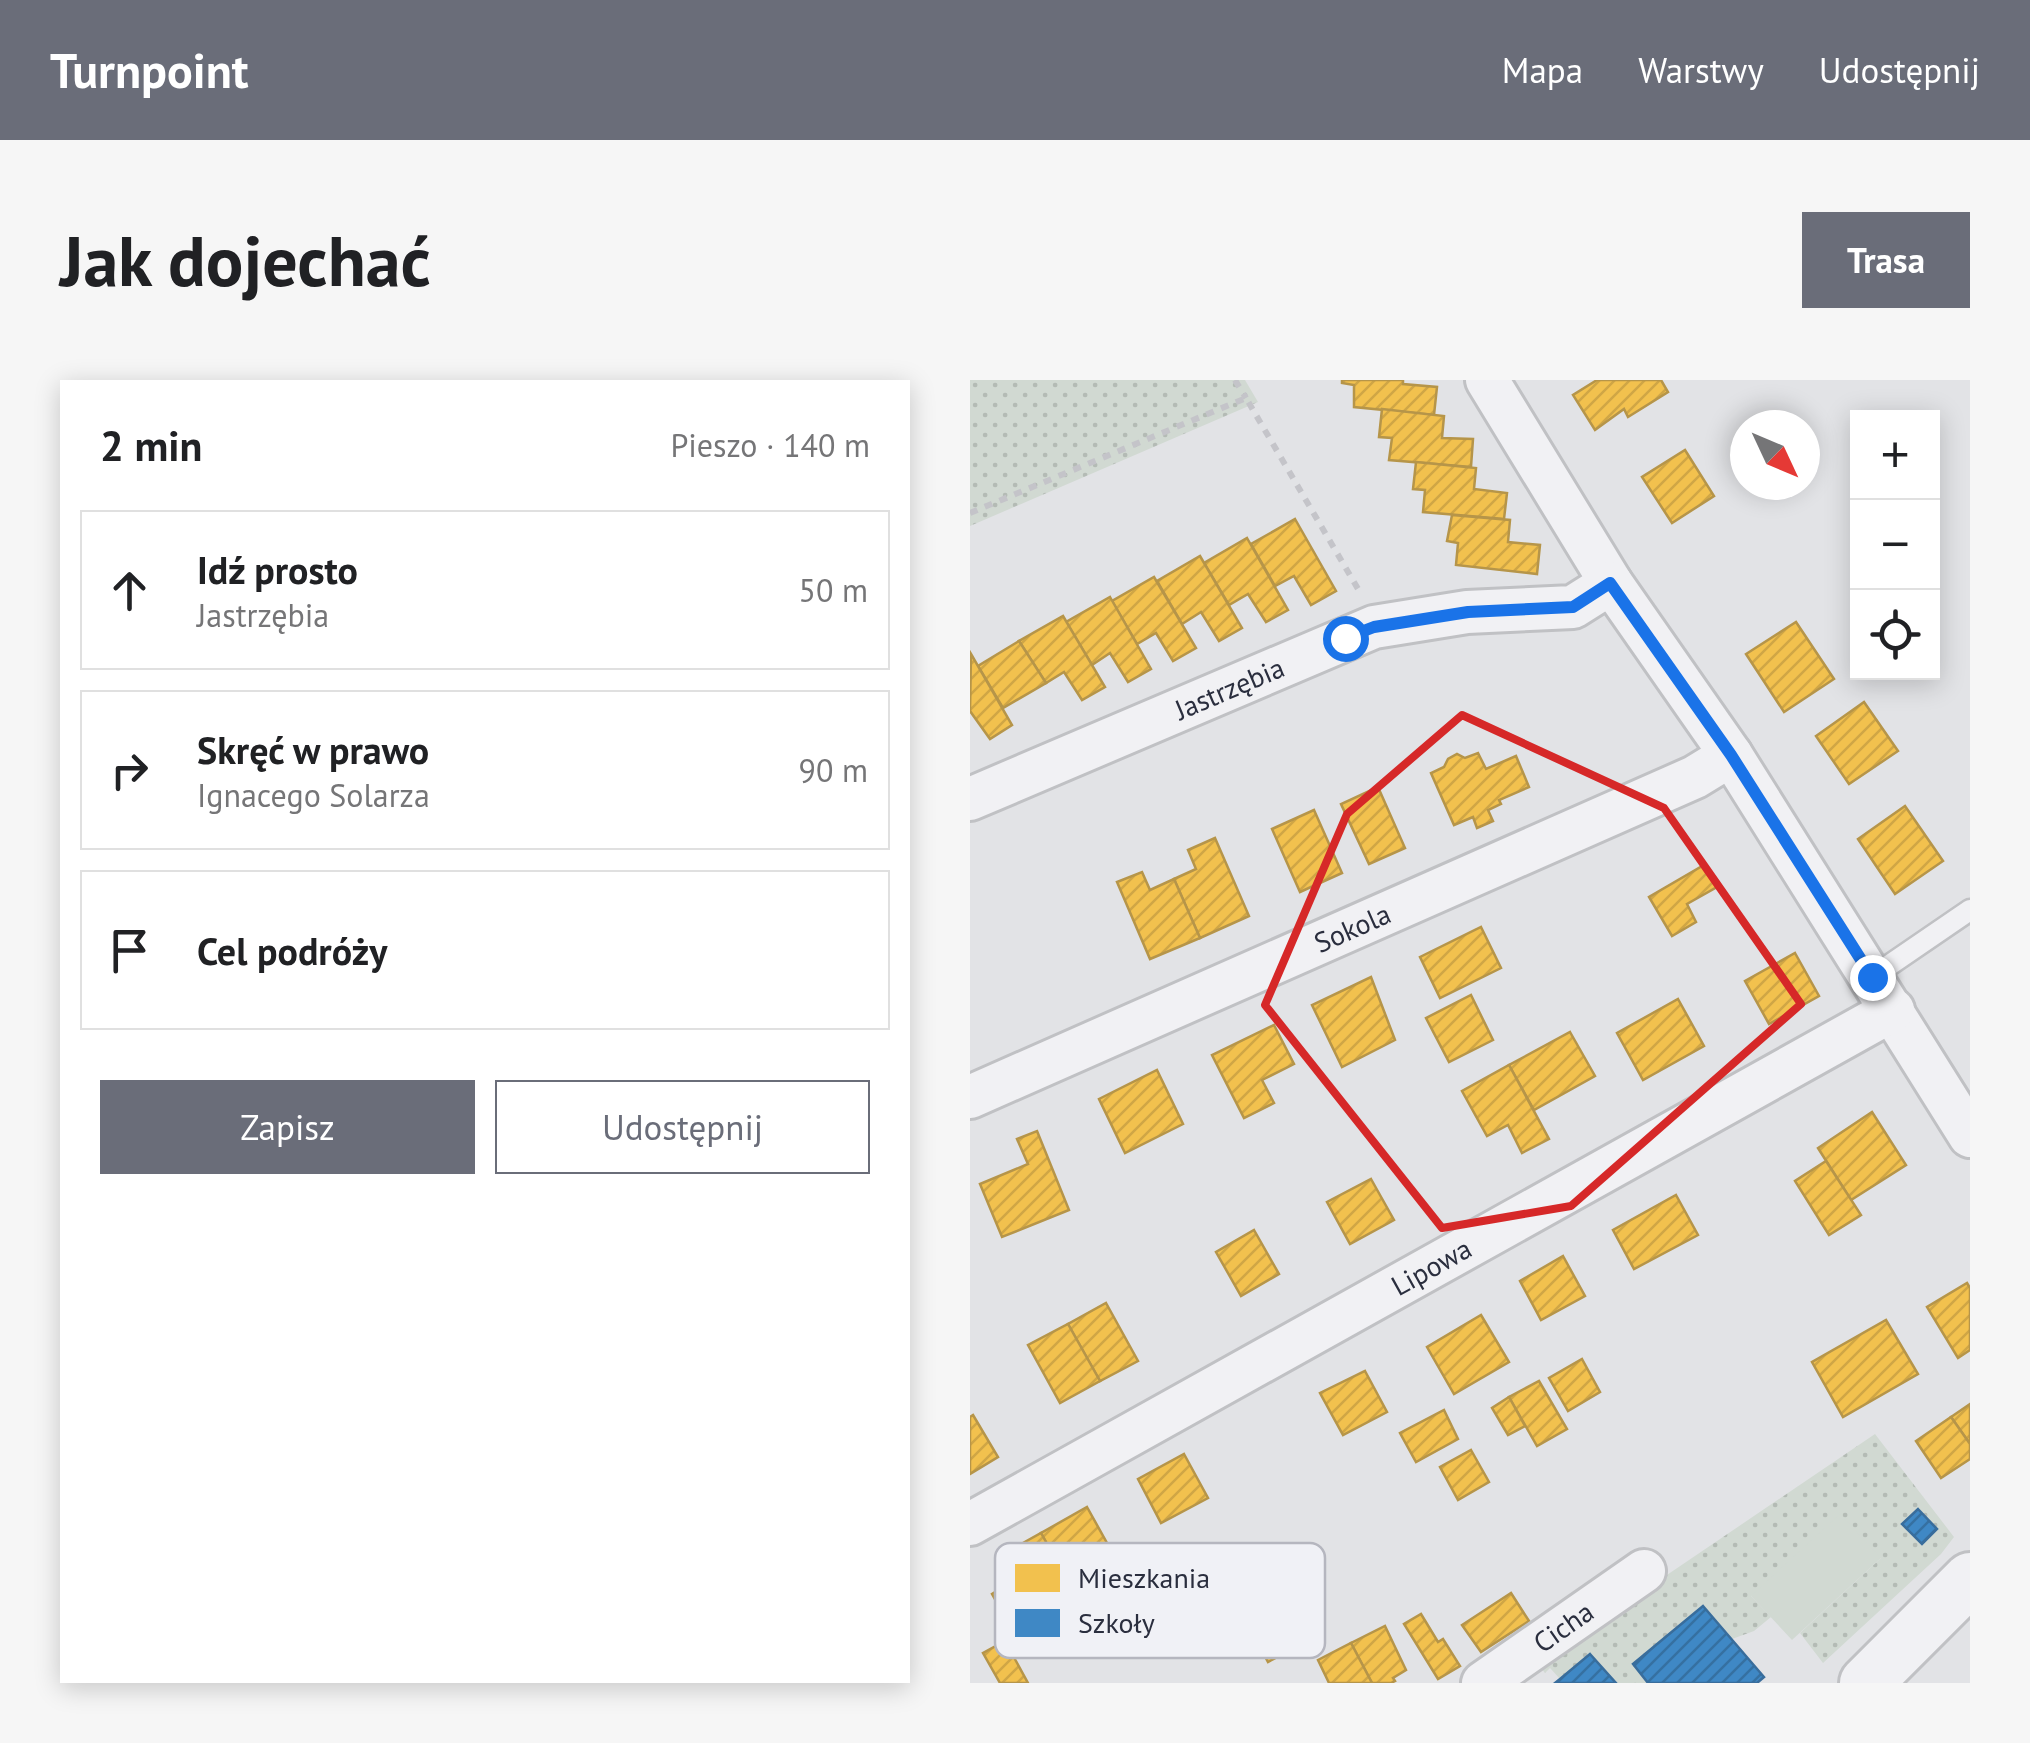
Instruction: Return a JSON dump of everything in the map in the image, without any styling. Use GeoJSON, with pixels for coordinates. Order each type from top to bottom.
{"type":"FeatureCollection","features":[{"type":"Feature","properties":{"kind":"street"},"geometry":{"type":"LineString","coordinates":[[1487,380],[1610,583],[1731,755],[1970,1136]]}},
{"type":"Feature","properties":{"kind":"street","name":"Jastrzębia"},"geometry":{"type":"LineString","coordinates":[[970,798],[1374,627],[1468,612],[1573,607],[1610,583]]}},
{"type":"Feature","properties":{"kind":"street","name":"Sokola"},"geometry":{"type":"LineString","coordinates":[[970,1097],[1695,777],[1731,755]]}},
{"type":"Feature","properties":{"kind":"street","name":"Lipowa"},"geometry":{"type":"LineString","coordinates":[[970,1524],[1882,993]]}},
{"type":"Feature","properties":{"kind":"street","name":"Cicha"},"geometry":{"type":"LineString","coordinates":[[1484,1683],[1644,1571]]}},
{"type":"Feature","properties":{"kind":"street"},"geometry":{"type":"LineString","coordinates":[[1866,1683],[1970,1579]]}},
{"type":"Feature","properties":{"kind":"lane"},"geometry":{"type":"LineString","coordinates":[[1882,993],[1970,910]]}},
{"type":"Feature","properties":{"kind":"path"},"geometry":{"type":"LineString","coordinates":[[1235,380],[1361,595],[1374,627]]}},
{"type":"Feature","properties":{"kind":"path"},"geometry":{"type":"LineString","coordinates":[[970,513],[1246,398]]}},
{"type":"Feature","properties":{"kind":"highlighted area"},"geometry":{"type":"Polygon","coordinates":[[[1462,715],[1664,808],[1801,1004],[1571,1206],[1442,1228],[1265,1005],[1347,814],[1462,715]]]}},
{"type":"Feature","properties":{"kind":"shaded area"},"geometry":{"type":"Polygon","coordinates":[[[970,380],[1245,380],[1258,402],[970,526],[970,380]]]}},
{"type":"Feature","properties":{"kind":"shaded area"},"geometry":{"type":"Polygon","coordinates":[[[1875,1434],[1954,1537],[1941,1554],[1823,1663],[1800,1633],[1881,1558],[1751,1596],[1771,1617],[1754,1631],[1732,1639],[1702,1606],[1633,1664],[1648,1683],[1616,1683],[1590,1654],[1560,1679],[1550,1668],[1545,1673],[1537,1663],[1875,1434]]]}},
{"type":"Feature","properties":{"kind":"shaded area"},"geometry":{"type":"Polygon","coordinates":[[[1840,1514],[1881,1558],[1792,1640],[1751,1596],[1840,1514]]]}},
{"type":"Feature","properties":{"kind":"building: Mieszkania"},"geometry":{"type":"Polygon","coordinates":[[[1342,380],[1403,380],[1403,384],[1437,387],[1434,415],[1354,407],[1354,385],[1342,380]]]}},
{"type":"Feature","properties":{"kind":"building: Mieszkania"},"geometry":{"type":"Polygon","coordinates":[[[1597,380],[1661,380],[1668,392],[1628,417],[1624,409],[1595,430],[1573,395],[1597,380]]]}},
{"type":"Feature","properties":{"kind":"building: Mieszkania"},"geometry":{"type":"Polygon","coordinates":[[[1382,409],[1444,416],[1442,438],[1473,439],[1471,467],[1389,460],[1392,438],[1379,437],[1382,409]]]}},
{"type":"Feature","properties":{"kind":"building: Mieszkania"},"geometry":{"type":"Polygon","coordinates":[[[1685,450],[1714,496],[1672,523],[1642,477],[1685,450]]]}},
{"type":"Feature","properties":{"kind":"building: Mieszkania"},"geometry":{"type":"Polygon","coordinates":[[[1416,462],[1476,468],[1474,489],[1507,493],[1504,519],[1423,512],[1425,490],[1413,489],[1416,462]]]}},
{"type":"Feature","properties":{"kind":"building: Mieszkania"},"geometry":{"type":"Polygon","coordinates":[[[1452,515],[1510,520],[1508,542],[1540,545],[1537,574],[1456,565],[1458,543],[1447,541],[1452,515]]]}},
{"type":"Feature","properties":{"kind":"building: Mieszkania"},"geometry":{"type":"Polygon","coordinates":[[[1295,519],[1336,591],[1311,605],[1294,576],[1275,586],[1251,544],[1295,519]]]}},
{"type":"Feature","properties":{"kind":"building: Mieszkania"},"geometry":{"type":"Polygon","coordinates":[[[1247,538],[1288,610],[1266,622],[1248,594],[1229,605],[1204,563],[1247,538]]]}},
{"type":"Feature","properties":{"kind":"building: Mieszkania"},"geometry":{"type":"Polygon","coordinates":[[[1200,556],[1242,628],[1219,641],[1201,612],[1182,624],[1157,581],[1200,556]]]}},
{"type":"Feature","properties":{"kind":"building: Mieszkania"},"geometry":{"type":"Polygon","coordinates":[[[1154,577],[1196,648],[1173,661],[1156,633],[1137,644],[1112,601],[1154,577]]]}},
{"type":"Feature","properties":{"kind":"building: Mieszkania"},"geometry":{"type":"Polygon","coordinates":[[[1110,597],[1151,669],[1128,682],[1110,653],[1092,665],[1066,622],[1110,597]]]}},
{"type":"Feature","properties":{"kind":"building: Mieszkania"},"geometry":{"type":"Polygon","coordinates":[[[1063,616],[1105,687],[1082,700],[1064,672],[1046,683],[1019,641],[1063,616]]]}},
{"type":"Feature","properties":{"kind":"building: Mieszkania"},"geometry":{"type":"Polygon","coordinates":[[[1796,622],[1834,679],[1784,712],[1746,654],[1796,622]]]}},
{"type":"Feature","properties":{"kind":"building: Mieszkania"},"geometry":{"type":"Polygon","coordinates":[[[1019,641],[1046,683],[1003,708],[978,666],[1019,641]]]}},
{"type":"Feature","properties":{"kind":"building: Mieszkania"},"geometry":{"type":"Polygon","coordinates":[[[971,654],[1012,725],[990,739],[970,711],[971,654]]]}},
{"type":"Feature","properties":{"kind":"building: Mieszkania"},"geometry":{"type":"Polygon","coordinates":[[[1864,702],[1898,751],[1849,784],[1816,736],[1864,702]]]}},
{"type":"Feature","properties":{"kind":"building: Mieszkania"},"geometry":{"type":"Polygon","coordinates":[[[1478,753],[1486,769],[1516,756],[1529,787],[1499,800],[1501,804],[1488,810],[1493,821],[1477,828],[1473,817],[1454,825],[1431,773],[1457,754],[1465,758],[1478,753]]]}},
{"type":"Feature","properties":{"kind":"building: Mieszkania"},"geometry":{"type":"Polygon","coordinates":[[[1378,787],[1405,848],[1369,864],[1341,804],[1378,787]]]}},
{"type":"Feature","properties":{"kind":"building: Mieszkania"},"geometry":{"type":"Polygon","coordinates":[[[1905,806],[1943,861],[1895,894],[1858,839],[1905,806]]]}},
{"type":"Feature","properties":{"kind":"building: Mieszkania"},"geometry":{"type":"Polygon","coordinates":[[[1314,810],[1342,873],[1300,892],[1272,829],[1314,810]]]}},
{"type":"Feature","properties":{"kind":"building: Mieszkania"},"geometry":{"type":"Polygon","coordinates":[[[1215,838],[1249,916],[1200,938],[1174,879],[1196,869],[1188,850],[1215,838]]]}},
{"type":"Feature","properties":{"kind":"building: Mieszkania"},"geometry":{"type":"Polygon","coordinates":[[[1704,865],[1717,887],[1687,904],[1696,922],[1672,936],[1649,897],[1704,865]]]}},
{"type":"Feature","properties":{"kind":"building: Mieszkania"},"geometry":{"type":"Polygon","coordinates":[[[1142,872],[1150,890],[1174,879],[1200,938],[1150,959],[1117,882],[1142,872]]]}},
{"type":"Feature","properties":{"kind":"building: Mieszkania"},"geometry":{"type":"Polygon","coordinates":[[[1481,927],[1501,968],[1440,998],[1420,957],[1481,927]]]}},
{"type":"Feature","properties":{"kind":"building: Mieszkania"},"geometry":{"type":"Polygon","coordinates":[[[1795,953],[1819,996],[1769,1024],[1745,981],[1795,953]]]}},
{"type":"Feature","properties":{"kind":"building: Mieszkania"},"geometry":{"type":"Polygon","coordinates":[[[1371,977],[1395,1040],[1342,1067],[1312,1005],[1371,977]]]}},
{"type":"Feature","properties":{"kind":"building: Mieszkania"},"geometry":{"type":"Polygon","coordinates":[[[1471,995],[1493,1040],[1449,1062],[1426,1018],[1471,995]]]}},
{"type":"Feature","properties":{"kind":"building: Mieszkania"},"geometry":{"type":"Polygon","coordinates":[[[1678,999],[1704,1046],[1643,1080],[1617,1033],[1678,999]]]}},
{"type":"Feature","properties":{"kind":"building: Mieszkania"},"geometry":{"type":"Polygon","coordinates":[[[1274,1025],[1294,1064],[1262,1080],[1274,1103],[1244,1118],[1212,1055],[1274,1025]]]}},
{"type":"Feature","properties":{"kind":"building: Mieszkania"},"geometry":{"type":"Polygon","coordinates":[[[1570,1032],[1595,1076],[1534,1110],[1509,1065],[1570,1032]]]}},
{"type":"Feature","properties":{"kind":"building: Mieszkania"},"geometry":{"type":"Polygon","coordinates":[[[1509,1065],[1549,1139],[1522,1153],[1508,1125],[1487,1136],[1462,1091],[1509,1065]]]}},
{"type":"Feature","properties":{"kind":"building: Mieszkania"},"geometry":{"type":"Polygon","coordinates":[[[1157,1070],[1183,1124],[1125,1153],[1099,1099],[1157,1070]]]}},
{"type":"Feature","properties":{"kind":"building: Mieszkania"},"geometry":{"type":"Polygon","coordinates":[[[1872,1112],[1906,1165],[1851,1200],[1818,1148],[1872,1112]]]}},
{"type":"Feature","properties":{"kind":"building: Mieszkania"},"geometry":{"type":"Polygon","coordinates":[[[1037,1131],[1069,1210],[1002,1237],[980,1184],[1028,1164],[1017,1139],[1037,1131]]]}},
{"type":"Feature","properties":{"kind":"building: Mieszkania"},"geometry":{"type":"Polygon","coordinates":[[[1826,1161],[1861,1215],[1829,1235],[1795,1181],[1826,1161]]]}},
{"type":"Feature","properties":{"kind":"building: Mieszkania"},"geometry":{"type":"Polygon","coordinates":[[[1371,1179],[1394,1220],[1350,1244],[1327,1202],[1371,1179]]]}},
{"type":"Feature","properties":{"kind":"building: Mieszkania"},"geometry":{"type":"Polygon","coordinates":[[[1676,1195],[1698,1235],[1634,1269],[1613,1230],[1676,1195]]]}},
{"type":"Feature","properties":{"kind":"building: Mieszkania"},"geometry":{"type":"Polygon","coordinates":[[[1254,1230],[1279,1274],[1241,1296],[1216,1252],[1254,1230]]]}},
{"type":"Feature","properties":{"kind":"building: Mieszkania"},"geometry":{"type":"Polygon","coordinates":[[[1563,1256],[1585,1296],[1541,1320],[1520,1281],[1563,1256]]]}},
{"type":"Feature","properties":{"kind":"building: Mieszkania"},"geometry":{"type":"Polygon","coordinates":[[[1967,1283],[1970,1350],[1958,1358],[1927,1307],[1967,1283]]]}},
{"type":"Feature","properties":{"kind":"building: Mieszkania"},"geometry":{"type":"Polygon","coordinates":[[[1106,1303],[1138,1361],[1100,1381],[1068,1324],[1106,1303]]]}},
{"type":"Feature","properties":{"kind":"building: Mieszkania"},"geometry":{"type":"Polygon","coordinates":[[[1481,1315],[1509,1362],[1454,1394],[1427,1347],[1481,1315]]]}},
{"type":"Feature","properties":{"kind":"building: Mieszkania"},"geometry":{"type":"Polygon","coordinates":[[[1886,1320],[1918,1374],[1843,1417],[1812,1362],[1886,1320]]]}},
{"type":"Feature","properties":{"kind":"building: Mieszkania"},"geometry":{"type":"Polygon","coordinates":[[[1068,1324],[1100,1381],[1060,1403],[1028,1345],[1068,1324]]]}},
{"type":"Feature","properties":{"kind":"building: Mieszkania"},"geometry":{"type":"Polygon","coordinates":[[[1582,1359],[1600,1392],[1568,1411],[1549,1378],[1582,1359]]]}},
{"type":"Feature","properties":{"kind":"building: Mieszkania"},"geometry":{"type":"Polygon","coordinates":[[[1365,1371],[1387,1412],[1343,1435],[1320,1393],[1365,1371]]]}},
{"type":"Feature","properties":{"kind":"building: Mieszkania"},"geometry":{"type":"Polygon","coordinates":[[[1539,1381],[1567,1429],[1537,1446],[1509,1397],[1539,1381]]]}},
{"type":"Feature","properties":{"kind":"building: Mieszkania"},"geometry":{"type":"Polygon","coordinates":[[[1509,1397],[1525,1426],[1508,1435],[1492,1408],[1509,1397]]]}},
{"type":"Feature","properties":{"kind":"building: Mieszkania"},"geometry":{"type":"Polygon","coordinates":[[[1970,1404],[1970,1444],[1951,1417],[1970,1404]]]}},
{"type":"Feature","properties":{"kind":"building: Mieszkania"},"geometry":{"type":"Polygon","coordinates":[[[1444,1410],[1458,1439],[1416,1462],[1400,1433],[1444,1410]]]}},
{"type":"Feature","properties":{"kind":"building: Mieszkania"},"geometry":{"type":"Polygon","coordinates":[[[973,1415],[998,1457],[970,1474],[970,1417],[973,1415]]]}},
{"type":"Feature","properties":{"kind":"building: Mieszkania"},"geometry":{"type":"Polygon","coordinates":[[[1951,1417],[1970,1444],[1970,1459],[1941,1478],[1916,1441],[1951,1417]]]}},
{"type":"Feature","properties":{"kind":"building: Mieszkania"},"geometry":{"type":"Polygon","coordinates":[[[1471,1450],[1489,1482],[1458,1500],[1440,1467],[1471,1450]]]}},
{"type":"Feature","properties":{"kind":"building: Mieszkania"},"geometry":{"type":"Polygon","coordinates":[[[1184,1454],[1208,1498],[1161,1523],[1138,1479],[1184,1454]]]}},
{"type":"Feature","properties":{"kind":"building: Mieszkania"},"geometry":{"type":"Polygon","coordinates":[[[1087,1507],[1107,1543],[1047,1543],[1041,1533],[1087,1507]]]}},
{"type":"Feature","properties":{"kind":"building: Mieszkania"},"geometry":{"type":"Polygon","coordinates":[[[1041,1533],[1047,1543],[1023,1543],[1041,1533]]]}},
{"type":"Feature","properties":{"kind":"building: Mieszkania"},"geometry":{"type":"Polygon","coordinates":[[[1511,1593],[1529,1621],[1481,1652],[1462,1625],[1511,1593]]]}},
{"type":"Feature","properties":{"kind":"building: Mieszkania"},"geometry":{"type":"Polygon","coordinates":[[[1421,1614],[1438,1642],[1443,1639],[1460,1666],[1438,1679],[1404,1624],[1421,1614]]]}},
{"type":"Feature","properties":{"kind":"building: Mieszkania"},"geometry":{"type":"Polygon","coordinates":[[[1385,1626],[1406,1670],[1391,1683],[1372,1683],[1351,1643],[1385,1626]]]}},
{"type":"Feature","properties":{"kind":"building: Mieszkania"},"geometry":{"type":"Polygon","coordinates":[[[1351,1643],[1372,1683],[1329,1683],[1318,1660],[1351,1643]]]}},
{"type":"Feature","properties":{"kind":"building: Mieszkania"},"geometry":{"type":"Polygon","coordinates":[[[995,1646],[995,1658],[1014,1658],[1028,1683],[1000,1683],[983,1653],[995,1646]]]}},
{"type":"Feature","properties":{"kind":"building: Szkoły"},"geometry":{"type":"Polygon","coordinates":[[[1918,1509],[1937,1529],[1922,1544],[1902,1524],[1918,1509]]]}},
{"type":"Feature","properties":{"kind":"building: Szkoły"},"geometry":{"type":"Polygon","coordinates":[[[1703,1606],[1764,1677],[1757,1683],[1648,1683],[1633,1664],[1703,1606]]]}},
{"type":"Feature","properties":{"kind":"building: Szkoły"},"geometry":{"type":"Polygon","coordinates":[[[1590,1654],[1616,1683],[1555,1683],[1560,1679],[1590,1654]]]}},
{"type":"Feature","properties":{"kind":"route"},"geometry":{"type":"LineString","coordinates":[[1345,638],[1374,627],[1468,612],[1573,607],[1610,583],[1731,755],[1872,977]]}}]}
